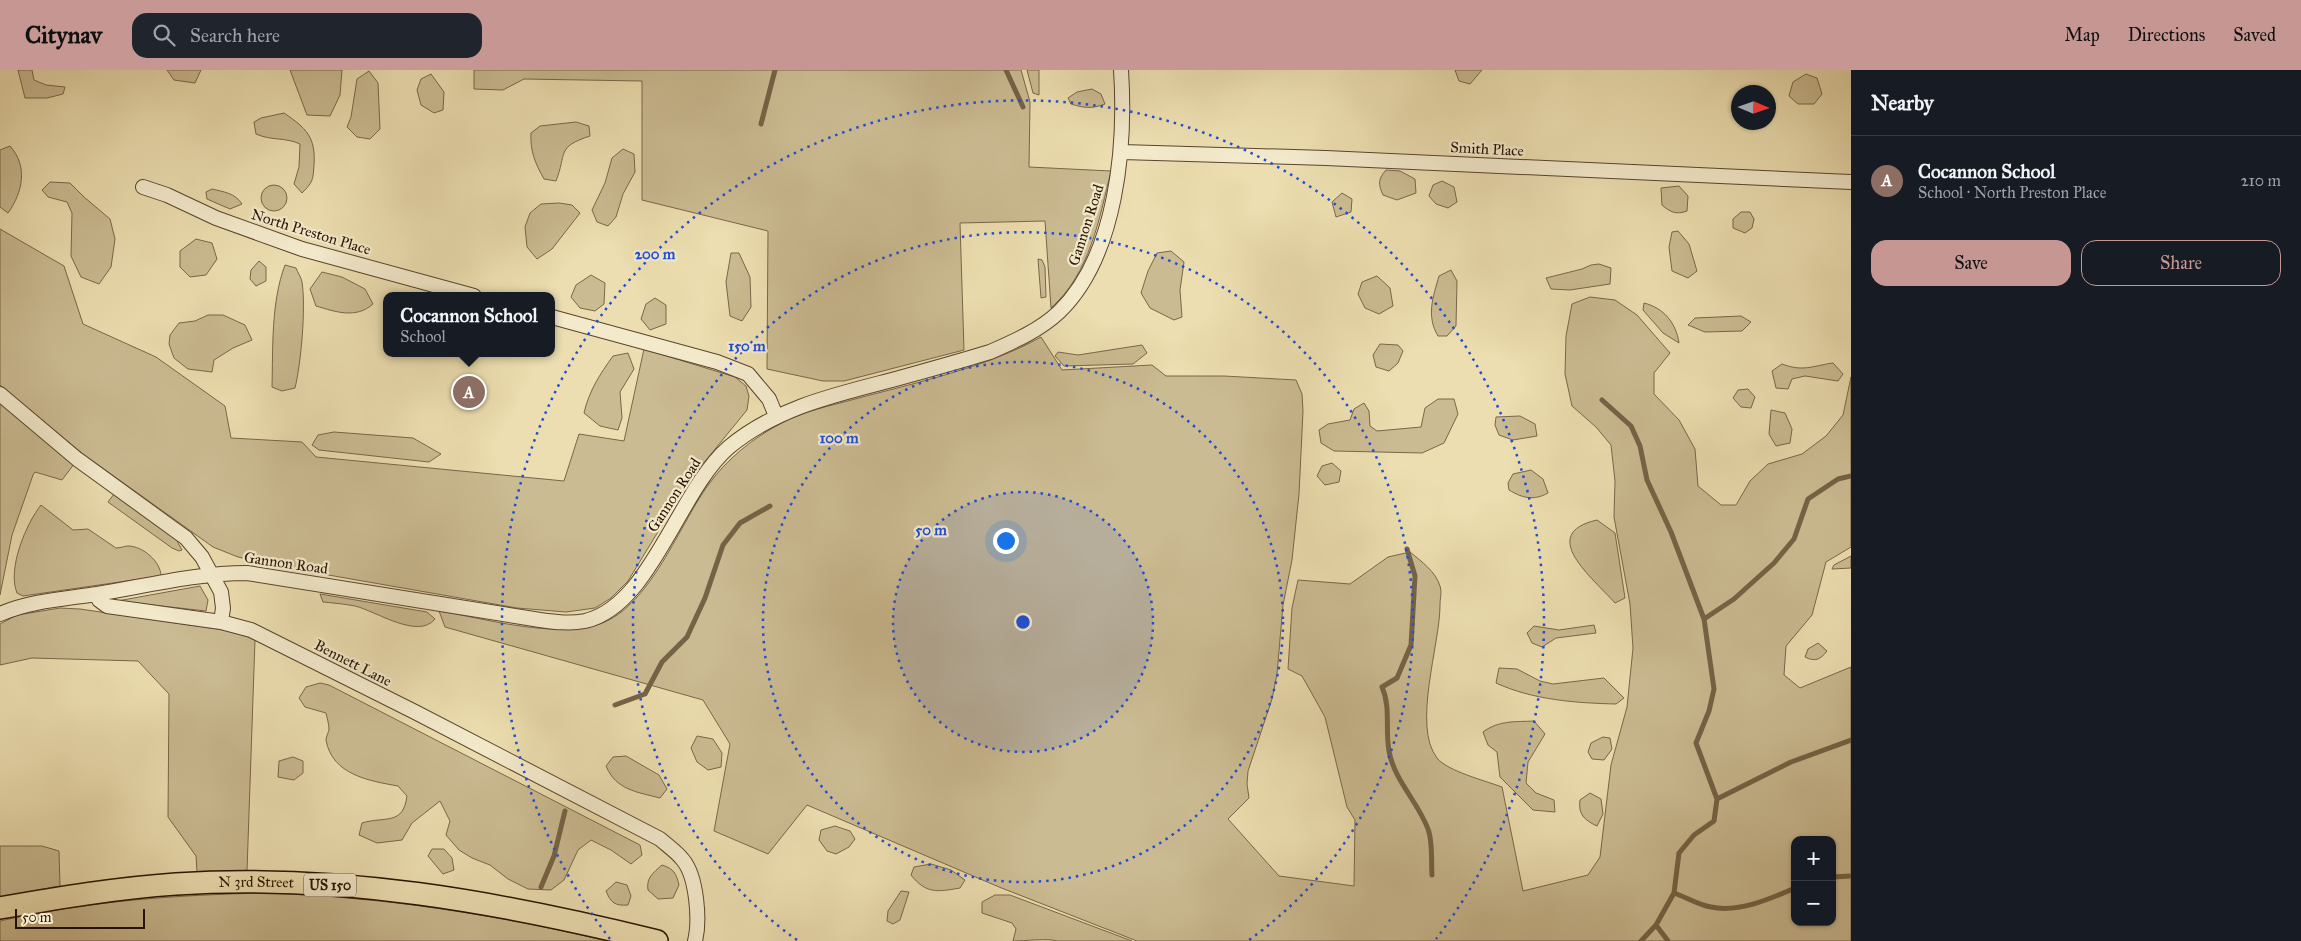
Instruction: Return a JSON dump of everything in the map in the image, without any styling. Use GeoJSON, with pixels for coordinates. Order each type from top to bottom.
{"type":"FeatureCollection","features":[{"type":"Feature","properties":{"kind":"main road","name":"N 3rd Street"},"geometry":{"type":"LineString","coordinates":[[0,908],[128,888],[177,884],[274,882],[401,890],[509,907],[657,941]]}},
{"type":"Feature","properties":{"kind":"street","name":"Gannon Road"},"geometry":{"type":"LineString","coordinates":[[97,594],[212,575],[229,573],[256,574],[540,620],[585,621],[603,615],[617,606],[635,588],[706,472],[728,448],[754,428],[776,416],[844,392],[990,352],[1016,341],[1041,326],[1059,312],[1084,282],[1094,262],[1114,195],[1122,152],[1121,70]]}},
{"type":"Feature","properties":{"kind":"street","name":"Smith Place"},"geometry":{"type":"LineString","coordinates":[[1122,152],[1326,158],[1851,182]]}},
{"type":"Feature","properties":{"kind":"street","name":"North Preston Place"},"geometry":{"type":"LineString","coordinates":[[143,187],[167,195],[216,218],[302,249],[459,292]]}},
{"type":"Feature","properties":{"kind":"street"},"geometry":{"type":"LineString","coordinates":[[555,318],[717,362],[748,374],[769,398],[776,416]]}},
{"type":"Feature","properties":{"kind":"street"},"geometry":{"type":"LineString","coordinates":[[0,394],[77,459],[186,538],[202,557],[221,592],[223,608],[221,622],[107,606],[99,600],[97,594],[28,605],[0,614]]}},
{"type":"Feature","properties":{"kind":"street","name":"Bennett Lane"},"geometry":{"type":"LineString","coordinates":[[221,622],[252,630],[660,839],[684,861],[690,874],[696,904],[695,941]]}},
{"type":"Feature","properties":{"kind":"shaded area"},"geometry":{"type":"Polygon","coordinates":[[[18,70],[32,70],[34,80],[46,85],[65,87],[63,94],[47,98],[25,98],[18,70]]]}},
{"type":"Feature","properties":{"kind":"shaded area"},"geometry":{"type":"Polygon","coordinates":[[[167,70],[201,70],[195,83],[174,80],[167,70]]]}},
{"type":"Feature","properties":{"kind":"shaded area"},"geometry":{"type":"Polygon","coordinates":[[[290,70],[342,70],[340,95],[330,116],[307,115],[290,70]]]}},
{"type":"Feature","properties":{"kind":"shaded area"},"geometry":{"type":"Polygon","coordinates":[[[474,70],[1021,70],[1030,102],[1029,167],[1111,171],[1097,227],[1084,262],[1075,279],[1051,308],[1045,221],[960,223],[964,350],[844,381],[823,381],[767,369],[768,231],[642,200],[642,81],[524,79],[503,90],[474,89],[474,70]]]}},
{"type":"Feature","properties":{"kind":"shaded area"},"geometry":{"type":"Polygon","coordinates":[[[1027,70],[1039,70],[1039,95],[1033,93],[1027,70]]]}},
{"type":"Feature","properties":{"kind":"shaded area"},"geometry":{"type":"Polygon","coordinates":[[[1455,70],[1482,70],[1470,84],[1459,81],[1455,70]]]}},
{"type":"Feature","properties":{"kind":"shaded area"},"geometry":{"type":"Polygon","coordinates":[[[369,71],[378,83],[380,129],[370,139],[357,137],[347,127],[351,117],[357,79],[369,71]]]}},
{"type":"Feature","properties":{"kind":"shaded area"},"geometry":{"type":"Polygon","coordinates":[[[431,74],[444,92],[443,110],[434,113],[421,105],[417,90],[421,79],[431,74]]]}},
{"type":"Feature","properties":{"kind":"shaded area"},"geometry":{"type":"Polygon","coordinates":[[[1806,74],[1817,78],[1822,94],[1814,104],[1798,104],[1789,96],[1793,82],[1806,74]]]}},
{"type":"Feature","properties":{"kind":"shaded area"},"geometry":{"type":"Polygon","coordinates":[[[1092,89],[1101,94],[1105,104],[1088,107],[1071,104],[1068,98],[1077,92],[1092,89]]]}},
{"type":"Feature","properties":{"kind":"shaded area"},"geometry":{"type":"Polygon","coordinates":[[[284,113],[304,129],[313,147],[313,178],[302,193],[294,184],[299,167],[300,144],[256,134],[254,122],[261,118],[284,113]]]}},
{"type":"Feature","properties":{"kind":"shaded area"},"geometry":{"type":"Polygon","coordinates":[[[576,122],[589,126],[590,136],[579,140],[567,148],[564,152],[556,181],[544,179],[534,157],[531,146],[531,133],[540,126],[576,122]]]}},
{"type":"Feature","properties":{"kind":"shaded area"},"geometry":{"type":"Polygon","coordinates":[[[10,146],[19,162],[21,179],[17,196],[8,213],[0,207],[0,150],[10,146]]]}},
{"type":"Feature","properties":{"kind":"shaded area"},"geometry":{"type":"Polygon","coordinates":[[[623,149],[634,154],[635,172],[623,194],[616,217],[608,226],[597,222],[592,210],[605,183],[612,158],[623,149]]]}},
{"type":"Feature","properties":{"kind":"shaded area"},"geometry":{"type":"Polygon","coordinates":[[[1386,170],[1400,171],[1415,179],[1416,193],[1397,200],[1383,195],[1380,182],[1381,176],[1386,170]]]}},
{"type":"Feature","properties":{"kind":"shaded area"},"geometry":{"type":"Polygon","coordinates":[[[1442,181],[1454,187],[1457,202],[1448,208],[1436,204],[1429,196],[1433,185],[1442,181]]]}},
{"type":"Feature","properties":{"kind":"shaded area"},"geometry":{"type":"Polygon","coordinates":[[[50,182],[70,183],[110,219],[115,239],[111,267],[99,284],[81,277],[71,256],[72,213],[67,202],[48,197],[42,190],[50,182]]]}},
{"type":"Feature","properties":{"kind":"shaded area"},"geometry":{"type":"Polygon","coordinates":[[[274,185],[283,189],[287,198],[283,207],[274,211],[265,207],[261,198],[265,189],[274,185]]]}},
{"type":"Feature","properties":{"kind":"shaded area"},"geometry":{"type":"Polygon","coordinates":[[[1679,186],[1688,196],[1687,211],[1676,213],[1662,205],[1661,188],[1679,186]]]}},
{"type":"Feature","properties":{"kind":"shaded area"},"geometry":{"type":"Polygon","coordinates":[[[212,189],[233,195],[242,204],[230,209],[207,199],[206,192],[212,189]]]}},
{"type":"Feature","properties":{"kind":"shaded area"},"geometry":{"type":"Polygon","coordinates":[[[1342,193],[1352,199],[1351,212],[1336,217],[1332,202],[1342,193]]]}},
{"type":"Feature","properties":{"kind":"shaded area"},"geometry":{"type":"Polygon","coordinates":[[[559,203],[572,205],[580,213],[552,249],[537,259],[527,247],[525,227],[530,213],[541,204],[559,203]]]}},
{"type":"Feature","properties":{"kind":"shaded area"},"geometry":{"type":"Polygon","coordinates":[[[1741,212],[1750,212],[1754,219],[1752,228],[1745,233],[1733,228],[1733,219],[1741,212]]]}},
{"type":"Feature","properties":{"kind":"shaded area"},"geometry":{"type":"Polygon","coordinates":[[[0,229],[64,266],[83,324],[156,357],[225,406],[231,438],[302,442],[316,457],[564,481],[579,434],[624,441],[644,349],[735,377],[746,386],[749,396],[747,410],[689,481],[628,581],[611,598],[595,608],[566,612],[517,608],[277,566],[238,557],[213,547],[83,454],[0,385],[0,229]]]}},
{"type":"Feature","properties":{"kind":"shaded area"},"geometry":{"type":"Polygon","coordinates":[[[1678,231],[1689,244],[1697,271],[1688,278],[1672,271],[1669,247],[1672,232],[1678,231]]]}},
{"type":"Feature","properties":{"kind":"shaded area"},"geometry":{"type":"Polygon","coordinates":[[[196,239],[212,243],[217,259],[206,275],[190,277],[180,267],[180,251],[196,239]]]}},
{"type":"Feature","properties":{"kind":"shaded area"},"geometry":{"type":"Polygon","coordinates":[[[1171,251],[1184,262],[1180,290],[1182,317],[1174,320],[1150,308],[1141,293],[1148,271],[1157,253],[1171,251]]]}},
{"type":"Feature","properties":{"kind":"shaded area"},"geometry":{"type":"Polygon","coordinates":[[[731,253],[739,253],[750,277],[751,307],[742,321],[730,316],[726,282],[731,253]]]}},
{"type":"Feature","properties":{"kind":"shaded area"},"geometry":{"type":"Polygon","coordinates":[[[1038,259],[1042,260],[1045,267],[1046,297],[1041,298],[1038,259]]]}},
{"type":"Feature","properties":{"kind":"shaded area"},"geometry":{"type":"Polygon","coordinates":[[[259,261],[266,267],[266,281],[256,286],[250,279],[251,270],[259,261]]]}},
{"type":"Feature","properties":{"kind":"shaded area"},"geometry":{"type":"Polygon","coordinates":[[[1599,264],[1611,268],[1610,284],[1570,290],[1551,289],[1546,278],[1591,265],[1599,264]]]}},
{"type":"Feature","properties":{"kind":"shaded area"},"geometry":{"type":"Polygon","coordinates":[[[285,265],[296,268],[302,280],[303,320],[301,351],[295,388],[282,391],[272,387],[272,357],[277,294],[285,265]]]}},
{"type":"Feature","properties":{"kind":"shaded area"},"geometry":{"type":"Polygon","coordinates":[[[1451,270],[1457,281],[1456,326],[1447,336],[1438,336],[1434,329],[1431,314],[1433,299],[1439,276],[1451,270]]]}},
{"type":"Feature","properties":{"kind":"shaded area"},"geometry":{"type":"Polygon","coordinates":[[[322,272],[342,277],[365,289],[373,304],[366,309],[353,313],[338,312],[316,306],[310,289],[322,272]]]}},
{"type":"Feature","properties":{"kind":"shaded area"},"geometry":{"type":"Polygon","coordinates":[[[591,275],[605,283],[604,304],[595,311],[580,308],[571,297],[576,285],[591,275]]]}},
{"type":"Feature","properties":{"kind":"shaded area"},"geometry":{"type":"Polygon","coordinates":[[[1377,276],[1390,288],[1393,306],[1379,314],[1365,308],[1358,294],[1362,282],[1377,276]]]}},
{"type":"Feature","properties":{"kind":"shaded area"},"geometry":{"type":"Polygon","coordinates":[[[1590,297],[1615,300],[1637,315],[1670,353],[1654,373],[1654,394],[1679,420],[1695,449],[1698,486],[1721,505],[1736,505],[1750,481],[1768,464],[1802,454],[1826,436],[1843,415],[1851,377],[1851,547],[1826,562],[1812,615],[1786,646],[1784,675],[1800,688],[1851,667],[1851,941],[1137,941],[999,887],[807,805],[768,854],[714,831],[730,744],[703,700],[445,627],[439,611],[532,628],[570,629],[588,627],[609,620],[627,607],[644,589],[659,568],[697,502],[716,475],[741,450],[760,436],[789,419],[807,412],[975,366],[1020,348],[1041,337],[1062,370],[1152,365],[1166,376],[1224,376],[1296,380],[1302,394],[1303,411],[1299,494],[1292,560],[1283,605],[1277,674],[1272,699],[1248,771],[1249,798],[1228,819],[1279,876],[1354,886],[1355,820],[1347,807],[1325,717],[1302,676],[1288,669],[1292,608],[1298,580],[1350,584],[1388,557],[1410,552],[1432,571],[1441,588],[1439,622],[1427,706],[1427,726],[1430,744],[1437,758],[1442,763],[1477,779],[1502,787],[1523,891],[1588,875],[1600,857],[1611,765],[1627,707],[1633,648],[1630,604],[1614,517],[1615,481],[1611,445],[1596,427],[1572,406],[1565,374],[1566,336],[1572,304],[1590,297]]]}},
{"type":"Feature","properties":{"kind":"shaded area"},"geometry":{"type":"Polygon","coordinates":[[[655,298],[666,305],[666,324],[650,330],[641,319],[646,304],[655,298]]]}},
{"type":"Feature","properties":{"kind":"shaded area"},"geometry":{"type":"Polygon","coordinates":[[[1644,303],[1651,305],[1668,317],[1675,329],[1679,343],[1663,333],[1643,310],[1644,303]]]}},
{"type":"Feature","properties":{"kind":"shaded area"},"geometry":{"type":"Polygon","coordinates":[[[208,315],[223,315],[245,325],[252,340],[233,348],[214,360],[212,372],[188,369],[174,358],[169,344],[170,335],[179,323],[195,321],[208,315]]]}},
{"type":"Feature","properties":{"kind":"shaded area"},"geometry":{"type":"Polygon","coordinates":[[[1741,316],[1751,322],[1742,331],[1705,332],[1688,325],[1695,318],[1741,316]]]}},
{"type":"Feature","properties":{"kind":"shaded area"},"geometry":{"type":"Polygon","coordinates":[[[1380,344],[1398,345],[1403,351],[1398,363],[1389,371],[1376,367],[1373,355],[1380,344]]]}},
{"type":"Feature","properties":{"kind":"shaded area"},"geometry":{"type":"Polygon","coordinates":[[[1142,345],[1147,353],[1133,364],[1064,366],[1055,356],[1058,352],[1078,355],[1142,345]]]}},
{"type":"Feature","properties":{"kind":"shaded area"},"geometry":{"type":"Polygon","coordinates":[[[628,353],[634,369],[620,392],[622,418],[618,430],[600,426],[584,413],[589,397],[599,376],[613,356],[628,353]]]}},
{"type":"Feature","properties":{"kind":"shaded area"},"geometry":{"type":"Polygon","coordinates":[[[1833,363],[1843,374],[1838,381],[1805,376],[1792,379],[1788,389],[1776,388],[1772,371],[1782,364],[1802,368],[1833,363]]]}},
{"type":"Feature","properties":{"kind":"shaded area"},"geometry":{"type":"Polygon","coordinates":[[[1748,389],[1755,397],[1751,408],[1741,407],[1733,398],[1738,390],[1748,389]]]}},
{"type":"Feature","properties":{"kind":"shaded area"},"geometry":{"type":"Polygon","coordinates":[[[1438,399],[1454,399],[1458,414],[1444,443],[1422,453],[1334,451],[1321,443],[1319,430],[1328,424],[1350,420],[1354,409],[1364,403],[1369,411],[1370,426],[1377,431],[1421,427],[1425,408],[1438,399]]]}},
{"type":"Feature","properties":{"kind":"shaded area"},"geometry":{"type":"Polygon","coordinates":[[[0,402],[74,464],[62,480],[35,472],[33,475],[12,535],[0,595],[0,402]]]}},
{"type":"Feature","properties":{"kind":"shaded area"},"geometry":{"type":"Polygon","coordinates":[[[1771,410],[1785,413],[1792,429],[1790,443],[1776,446],[1769,434],[1771,410]]]}},
{"type":"Feature","properties":{"kind":"shaded area"},"geometry":{"type":"Polygon","coordinates":[[[1520,416],[1535,424],[1537,436],[1513,440],[1499,435],[1495,425],[1496,417],[1520,416]]]}},
{"type":"Feature","properties":{"kind":"shaded area"},"geometry":{"type":"Polygon","coordinates":[[[334,432],[413,438],[441,454],[429,462],[319,450],[312,445],[318,435],[334,432]]]}},
{"type":"Feature","properties":{"kind":"shaded area"},"geometry":{"type":"Polygon","coordinates":[[[1332,463],[1341,471],[1339,482],[1325,485],[1317,476],[1322,466],[1332,463]]]}},
{"type":"Feature","properties":{"kind":"shaded area"},"geometry":{"type":"Polygon","coordinates":[[[1531,470],[1543,479],[1548,493],[1528,498],[1509,490],[1508,483],[1513,474],[1531,470]]]}},
{"type":"Feature","properties":{"kind":"shaded area"},"geometry":{"type":"Polygon","coordinates":[[[114,494],[176,539],[182,550],[179,551],[172,548],[108,502],[114,494]]]}},
{"type":"Feature","properties":{"kind":"shaded area"},"geometry":{"type":"Polygon","coordinates":[[[41,505],[73,530],[88,529],[116,548],[127,546],[145,552],[155,560],[161,576],[23,596],[17,593],[14,572],[16,560],[24,535],[41,505]]]}},
{"type":"Feature","properties":{"kind":"shaded area"},"geometry":{"type":"Polygon","coordinates":[[[1597,520],[1615,533],[1625,598],[1615,603],[1584,570],[1575,558],[1570,546],[1571,536],[1579,527],[1597,520]]]}},
{"type":"Feature","properties":{"kind":"shaded area"},"geometry":{"type":"Polygon","coordinates":[[[1851,556],[1851,568],[1832,569],[1834,565],[1851,556]]]}},
{"type":"Feature","properties":{"kind":"shaded area"},"geometry":{"type":"Polygon","coordinates":[[[200,586],[208,600],[206,611],[117,601],[200,586]]]}},
{"type":"Feature","properties":{"kind":"shaded area"},"geometry":{"type":"Polygon","coordinates":[[[320,594],[427,612],[435,619],[428,625],[418,627],[408,625],[355,606],[323,602],[320,594]]]}},
{"type":"Feature","properties":{"kind":"shaded area"},"geometry":{"type":"Polygon","coordinates":[[[60,608],[80,609],[224,630],[255,640],[247,871],[197,872],[196,856],[168,817],[169,694],[138,661],[32,658],[0,665],[0,624],[17,615],[60,608]]]}},
{"type":"Feature","properties":{"kind":"shaded area"},"geometry":{"type":"Polygon","coordinates":[[[1594,625],[1596,633],[1556,638],[1542,647],[1532,643],[1527,633],[1534,626],[1559,630],[1594,625]]]}},
{"type":"Feature","properties":{"kind":"shaded area"},"geometry":{"type":"Polygon","coordinates":[[[1818,643],[1827,651],[1815,660],[1805,657],[1808,649],[1818,643]]]}},
{"type":"Feature","properties":{"kind":"shaded area"},"geometry":{"type":"Polygon","coordinates":[[[1499,668],[1517,669],[1540,681],[1553,684],[1604,678],[1624,698],[1616,704],[1601,704],[1540,697],[1496,683],[1499,668]]]}},
{"type":"Feature","properties":{"kind":"shaded area"},"geometry":{"type":"Polygon","coordinates":[[[320,683],[329,685],[640,845],[642,855],[631,864],[611,850],[591,840],[578,850],[564,880],[551,890],[528,889],[508,879],[490,865],[472,858],[459,850],[446,835],[450,821],[440,801],[412,823],[402,840],[377,843],[359,835],[362,823],[392,818],[402,812],[407,796],[398,786],[376,782],[354,774],[344,769],[336,761],[330,752],[326,740],[329,729],[326,713],[305,707],[299,698],[306,687],[320,683]]]}},
{"type":"Feature","properties":{"kind":"shaded area"},"geometry":{"type":"Polygon","coordinates":[[[1534,721],[1545,734],[1528,762],[1526,783],[1536,793],[1554,800],[1555,812],[1533,810],[1500,777],[1497,752],[1488,745],[1483,732],[1495,725],[1534,721]]]}},
{"type":"Feature","properties":{"kind":"shaded area"},"geometry":{"type":"Polygon","coordinates":[[[697,736],[713,739],[722,753],[721,767],[708,770],[697,762],[691,748],[697,736]]]}},
{"type":"Feature","properties":{"kind":"shaded area"},"geometry":{"type":"Polygon","coordinates":[[[1603,737],[1610,738],[1612,749],[1604,760],[1592,759],[1588,752],[1591,743],[1603,737]]]}},
{"type":"Feature","properties":{"kind":"shaded area"},"geometry":{"type":"Polygon","coordinates":[[[626,756],[659,775],[667,789],[660,798],[628,789],[610,774],[606,766],[613,757],[626,756]]]}},
{"type":"Feature","properties":{"kind":"shaded area"},"geometry":{"type":"Polygon","coordinates":[[[293,757],[303,761],[303,773],[294,780],[278,777],[279,761],[293,757]]]}},
{"type":"Feature","properties":{"kind":"shaded area"},"geometry":{"type":"Polygon","coordinates":[[[1590,793],[1601,799],[1603,814],[1597,826],[1585,819],[1580,809],[1580,800],[1590,793]]]}},
{"type":"Feature","properties":{"kind":"shaded area"},"geometry":{"type":"Polygon","coordinates":[[[835,826],[850,831],[855,839],[849,847],[836,854],[827,851],[819,840],[821,830],[835,826]]]}},
{"type":"Feature","properties":{"kind":"shaded area"},"geometry":{"type":"Polygon","coordinates":[[[0,846],[42,846],[59,851],[60,886],[0,897],[0,846]]]}},
{"type":"Feature","properties":{"kind":"shaded area"},"geometry":{"type":"Polygon","coordinates":[[[432,849],[444,849],[452,858],[454,870],[443,874],[428,856],[432,849]]]}},
{"type":"Feature","properties":{"kind":"shaded area"},"geometry":{"type":"Polygon","coordinates":[[[931,864],[951,870],[965,880],[960,888],[938,891],[927,889],[911,875],[914,867],[931,864]]]}},
{"type":"Feature","properties":{"kind":"shaded area"},"geometry":{"type":"Polygon","coordinates":[[[662,865],[672,870],[677,877],[679,885],[673,898],[658,899],[648,890],[649,879],[662,865]]]}},
{"type":"Feature","properties":{"kind":"shaded area"},"geometry":{"type":"Polygon","coordinates":[[[616,882],[627,885],[631,896],[628,905],[614,903],[608,895],[606,891],[616,882]]]}},
{"type":"Feature","properties":{"kind":"shaded area"},"geometry":{"type":"Polygon","coordinates":[[[901,891],[909,892],[900,920],[893,924],[887,921],[888,911],[901,891]]]}},
{"type":"Feature","properties":{"kind":"shaded area"},"geometry":{"type":"Polygon","coordinates":[[[265,893],[352,898],[438,908],[565,931],[607,941],[0,941],[0,921],[66,908],[198,895],[265,893]]]}},
{"type":"Feature","properties":{"kind":"shaded area"},"geometry":{"type":"Polygon","coordinates":[[[995,895],[1010,895],[1132,941],[1013,941],[1016,929],[1012,923],[982,913],[982,902],[995,895]]]}},
{"type":"Feature","properties":{"kind":"waterway"},"geometry":{"type":"LineString","coordinates":[[761,124],[775,70]]}},
{"type":"Feature","properties":{"kind":"waterway"},"geometry":{"type":"LineString","coordinates":[[1006,70],[1023,107]]}},
{"type":"Feature","properties":{"kind":"waterway"},"geometry":{"type":"LineString","coordinates":[[1602,400],[1631,426],[1640,446],[1647,480],[1671,532],[1704,619],[1714,689],[1709,711],[1696,743],[1717,799],[1714,821],[1694,835],[1679,853],[1674,893],[1656,925],[1641,941]]}},
{"type":"Feature","properties":{"kind":"waterway"},"geometry":{"type":"LineString","coordinates":[[1704,619],[1734,599],[1774,563],[1794,539],[1808,499],[1838,479],[1851,476]]}},
{"type":"Feature","properties":{"kind":"waterway"},"geometry":{"type":"LineString","coordinates":[[615,705],[645,694],[662,662],[687,637],[705,598],[723,545],[740,523],[770,506]]}},
{"type":"Feature","properties":{"kind":"waterway"},"geometry":{"type":"LineString","coordinates":[[1407,549],[1415,576],[1411,645],[1397,678],[1382,687],[1387,710],[1389,751],[1396,772],[1424,819],[1430,834],[1432,875]]}},
{"type":"Feature","properties":{"kind":"waterway"},"geometry":{"type":"LineString","coordinates":[[1717,799],[1791,762],[1851,740]]}},
{"type":"Feature","properties":{"kind":"waterway"},"geometry":{"type":"LineString","coordinates":[[541,887],[554,856],[565,811]]}},
{"type":"Feature","properties":{"kind":"waterway"},"geometry":{"type":"LineString","coordinates":[[1836,877],[1851,876]]}},
{"type":"Feature","properties":{"kind":"waterway"},"geometry":{"type":"LineString","coordinates":[[1674,893],[1706,906],[1732,908],[1754,904],[1791,890]]}},
{"type":"Feature","properties":{"kind":"waterway"},"geometry":{"type":"LineString","coordinates":[[1656,925],[1668,941]]}},
{"type":"Feature","properties":{"kind":"place","name":"Cocannon School"},"geometry":{"type":"Point","coordinates":[469,392]}}]}
